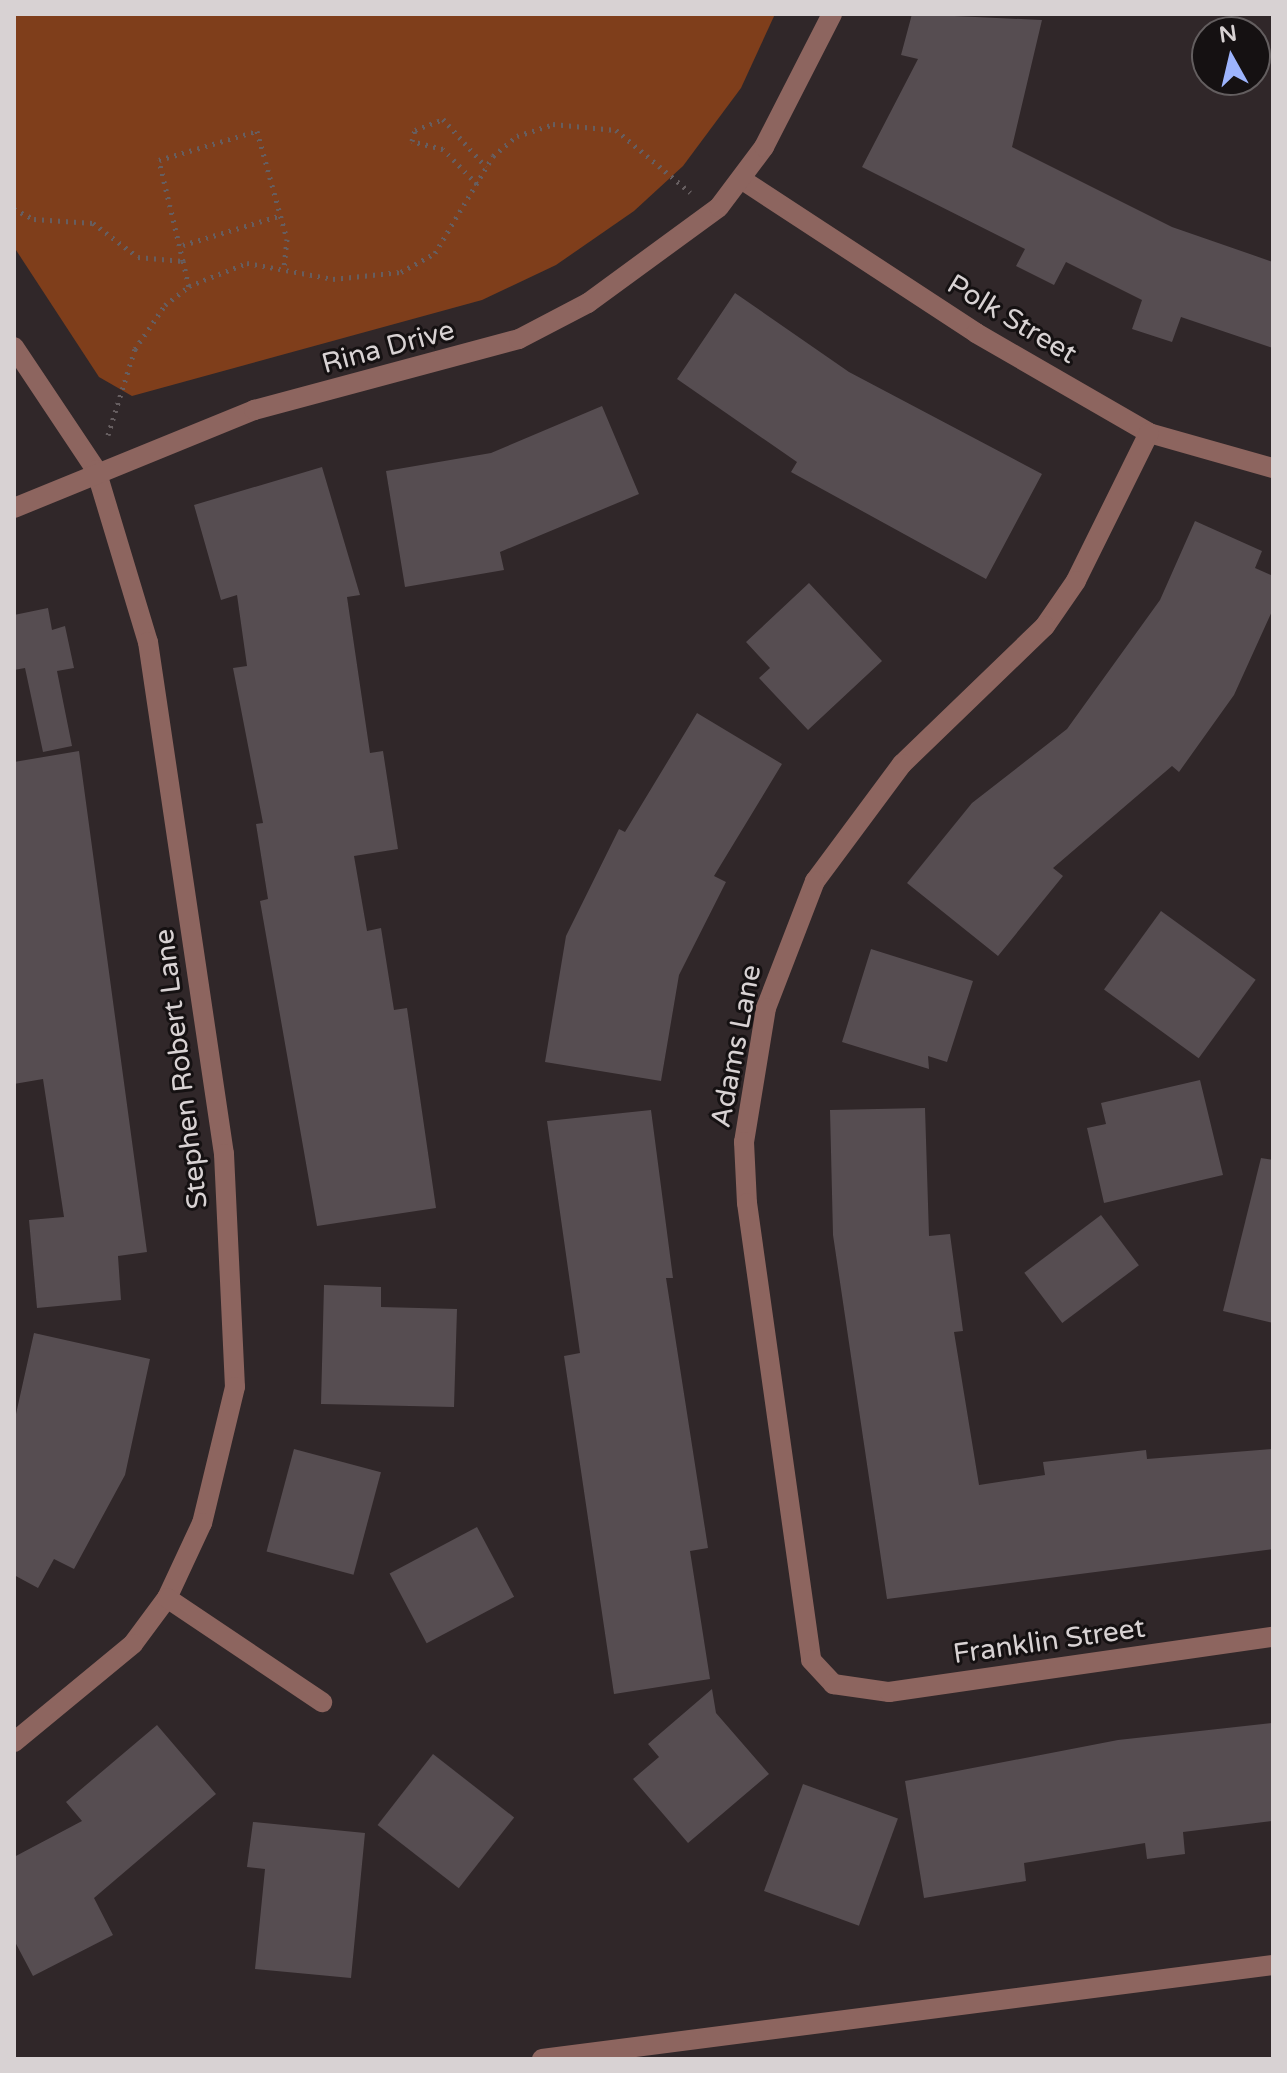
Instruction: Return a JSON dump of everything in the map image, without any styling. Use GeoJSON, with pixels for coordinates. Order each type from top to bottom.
{"type":"FeatureCollection","features":[{"type":"Feature","properties":{"kind":"street","name":"Rina Drive"},"geometry":{"type":"LineString","coordinates":[[14,508],[96,470],[254,410],[519,339],[656,259],[713,212],[741,179],[801,83],[832,14]]}},
{"type":"Feature","properties":{"kind":"street","name":"Polk Street"},"geometry":{"type":"LineString","coordinates":[[741,179],[976,333],[1149,433],[1273,468]]}},
{"type":"Feature","properties":{"kind":"street","name":"Stephen Robert Lane"},"geometry":{"type":"LineString","coordinates":[[14,347],[96,470],[137,589],[167,736],[224,1154],[235,1387],[202,1523],[167,1598],[133,1644],[14,1742]]}},
{"type":"Feature","properties":{"kind":"street","name":"Adams Lane"},"geometry":{"type":"LineString","coordinates":[[833,1684],[811,1660],[747,1203],[744,1142],[766,1008],[815,881],[856,819],[1045,626],[1076,581],[1149,433]]}},
{"type":"Feature","properties":{"kind":"street"},"geometry":{"type":"LineString","coordinates":[[167,1598],[322,1702]]}},
{"type":"Feature","properties":{"kind":"street","name":"Franklin Street"},"geometry":{"type":"LineString","coordinates":[[833,1684],[889,1692],[1273,1637]]}},
{"type":"Feature","properties":{"kind":"street"},"geometry":{"type":"LineString","coordinates":[[542,2059],[1273,1965]]}},
{"type":"Feature","properties":{"kind":"path"},"geometry":{"type":"LineString","coordinates":[[477,184],[443,149],[412,141],[415,130],[443,119],[486,167]]}},
{"type":"Feature","properties":{"kind":"path"},"geometry":{"type":"LineString","coordinates":[[96,470],[135,349],[165,305],[189,286],[247,263],[284,267],[333,279],[401,272],[435,253],[486,167],[517,136],[585,123],[637,142],[713,212]]}},
{"type":"Feature","properties":{"kind":"path"},"geometry":{"type":"LineString","coordinates":[[189,286],[183,245],[159,160],[257,131],[282,215],[284,267]]}},
{"type":"Feature","properties":{"kind":"path"},"geometry":{"type":"LineString","coordinates":[[14,209],[34,219],[93,223],[138,257],[183,261]]}},
{"type":"Feature","properties":{"kind":"path"},"geometry":{"type":"LineString","coordinates":[[183,245],[282,215]]}},
{"type":"Feature","properties":{"kind":"shaded area"},"geometry":{"type":"Polygon","coordinates":[[[14,14],[775,14],[741,88],[683,166],[634,211],[556,265],[482,300],[132,396],[99,377],[14,247],[14,14]]]}},
{"type":"Feature","properties":{"kind":"building"},"geometry":{"type":"Polygon","coordinates":[[[912,14],[1042,20],[1012,147],[1172,227],[1273,262],[1273,348],[1181,317],[1172,342],[1132,329],[1142,300],[1066,262],[1054,285],[1016,266],[1025,249],[862,167],[918,59],[901,55],[912,14]]]}},
{"type":"Feature","properties":{"kind":"building"},"geometry":{"type":"Polygon","coordinates":[[[735,293],[849,372],[1042,474],[986,579],[791,472],[797,462],[677,379],[735,293]]]}},
{"type":"Feature","properties":{"kind":"building"},"geometry":{"type":"Polygon","coordinates":[[[602,406],[639,494],[500,552],[504,570],[405,587],[386,471],[491,453],[602,406]]]}},
{"type":"Feature","properties":{"kind":"building"},"geometry":{"type":"Polygon","coordinates":[[[322,467],[360,595],[347,597],[370,753],[383,751],[398,849],[354,856],[367,931],[381,928],[394,1010],[407,1008],[436,1208],[317,1226],[260,901],[268,899],[256,824],[263,823],[233,668],[247,666],[237,595],[221,600],[194,505],[322,467]]]}},
{"type":"Feature","properties":{"kind":"building"},"geometry":{"type":"Polygon","coordinates":[[[1195,521],[1262,551],[1255,568],[1273,576],[1273,609],[1234,695],[1179,772],[1172,766],[1053,868],[1063,876],[998,956],[907,883],[972,803],[1067,729],[1160,600],[1195,521]]]}},
{"type":"Feature","properties":{"kind":"building"},"geometry":{"type":"Polygon","coordinates":[[[809,583],[882,661],[808,730],[759,678],[770,668],[746,642],[809,583]]]}},
{"type":"Feature","properties":{"kind":"building"},"geometry":{"type":"Polygon","coordinates":[[[48,608],[52,630],[65,626],[74,668],[57,671],[72,746],[43,752],[25,668],[14,670],[14,615],[48,608]]]}},
{"type":"Feature","properties":{"kind":"building"},"geometry":{"type":"Polygon","coordinates":[[[697,713],[782,764],[714,876],[726,882],[679,975],[661,1081],[545,1062],[566,936],[619,829],[625,832],[697,713]]]}},
{"type":"Feature","properties":{"kind":"building"},"geometry":{"type":"Polygon","coordinates":[[[79,751],[147,1252],[118,1256],[121,1300],[37,1308],[29,1220],[64,1217],[43,1079],[14,1084],[14,762],[79,751]]]}},
{"type":"Feature","properties":{"kind":"building"},"geometry":{"type":"Polygon","coordinates":[[[1161,911],[1256,980],[1199,1058],[1104,989],[1161,911]]]}},
{"type":"Feature","properties":{"kind":"building"},"geometry":{"type":"Polygon","coordinates":[[[871,949],[973,981],[947,1062],[928,1056],[929,1069],[842,1042],[871,949]]]}},
{"type":"Feature","properties":{"kind":"building"},"geometry":{"type":"Polygon","coordinates":[[[1200,1080],[1223,1175],[1104,1203],[1087,1128],[1106,1124],[1101,1103],[1200,1080]]]}},
{"type":"Feature","properties":{"kind":"building"},"geometry":{"type":"Polygon","coordinates":[[[925,1108],[929,1236],[950,1234],[963,1331],[954,1332],[979,1485],[1045,1475],[1043,1462],[1146,1450],[1147,1459],[1273,1449],[1273,1549],[887,1599],[833,1235],[830,1110],[925,1108]]]}},
{"type":"Feature","properties":{"kind":"building"},"geometry":{"type":"Polygon","coordinates":[[[651,1110],[673,1278],[666,1278],[708,1548],[690,1551],[710,1679],[614,1694],[564,1356],[580,1353],[547,1121],[651,1110]]]}},
{"type":"Feature","properties":{"kind":"building"},"geometry":{"type":"Polygon","coordinates":[[[1261,1158],[1273,1160],[1273,1323],[1223,1311],[1261,1158]]]}},
{"type":"Feature","properties":{"kind":"building"},"geometry":{"type":"Polygon","coordinates":[[[1101,1215],[1139,1265],[1062,1323],[1024,1273],[1101,1215]]]}},
{"type":"Feature","properties":{"kind":"building"},"geometry":{"type":"Polygon","coordinates":[[[324,1285],[381,1287],[381,1307],[457,1309],[454,1407],[321,1404],[324,1285]]]}},
{"type":"Feature","properties":{"kind":"building"},"geometry":{"type":"Polygon","coordinates":[[[34,1333],[150,1359],[125,1475],[74,1569],[54,1559],[38,1588],[14,1575],[14,1423],[34,1333]]]}},
{"type":"Feature","properties":{"kind":"building"},"geometry":{"type":"Polygon","coordinates":[[[294,1449],[381,1472],[353,1575],[267,1551],[294,1449]]]}},
{"type":"Feature","properties":{"kind":"building"},"geometry":{"type":"Polygon","coordinates":[[[477,1527],[514,1597],[427,1643],[390,1573],[477,1527]]]}},
{"type":"Feature","properties":{"kind":"building"},"geometry":{"type":"Polygon","coordinates":[[[712,1689],[716,1713],[769,1774],[688,1843],[633,1779],[659,1757],[648,1744],[712,1689]]]}},
{"type":"Feature","properties":{"kind":"building"},"geometry":{"type":"Polygon","coordinates":[[[1273,1723],[1273,1821],[1183,1832],[1185,1854],[1147,1859],[1145,1843],[1024,1863],[1026,1881],[924,1898],[905,1781],[1118,1740],[1273,1723]]]}},
{"type":"Feature","properties":{"kind":"building"},"geometry":{"type":"Polygon","coordinates":[[[157,1725],[216,1794],[94,1898],[113,1935],[33,1976],[14,1940],[14,1857],[82,1821],[66,1802],[157,1725]]]}},
{"type":"Feature","properties":{"kind":"building"},"geometry":{"type":"Polygon","coordinates":[[[433,1754],[514,1817],[459,1888],[378,1825],[433,1754]]]}},
{"type":"Feature","properties":{"kind":"building"},"geometry":{"type":"Polygon","coordinates":[[[803,1784],[898,1819],[859,1926],[764,1891],[803,1784]]]}},
{"type":"Feature","properties":{"kind":"building"},"geometry":{"type":"Polygon","coordinates":[[[253,1822],[365,1833],[351,1978],[255,1969],[265,1869],[247,1867],[253,1822]]]}}]}
